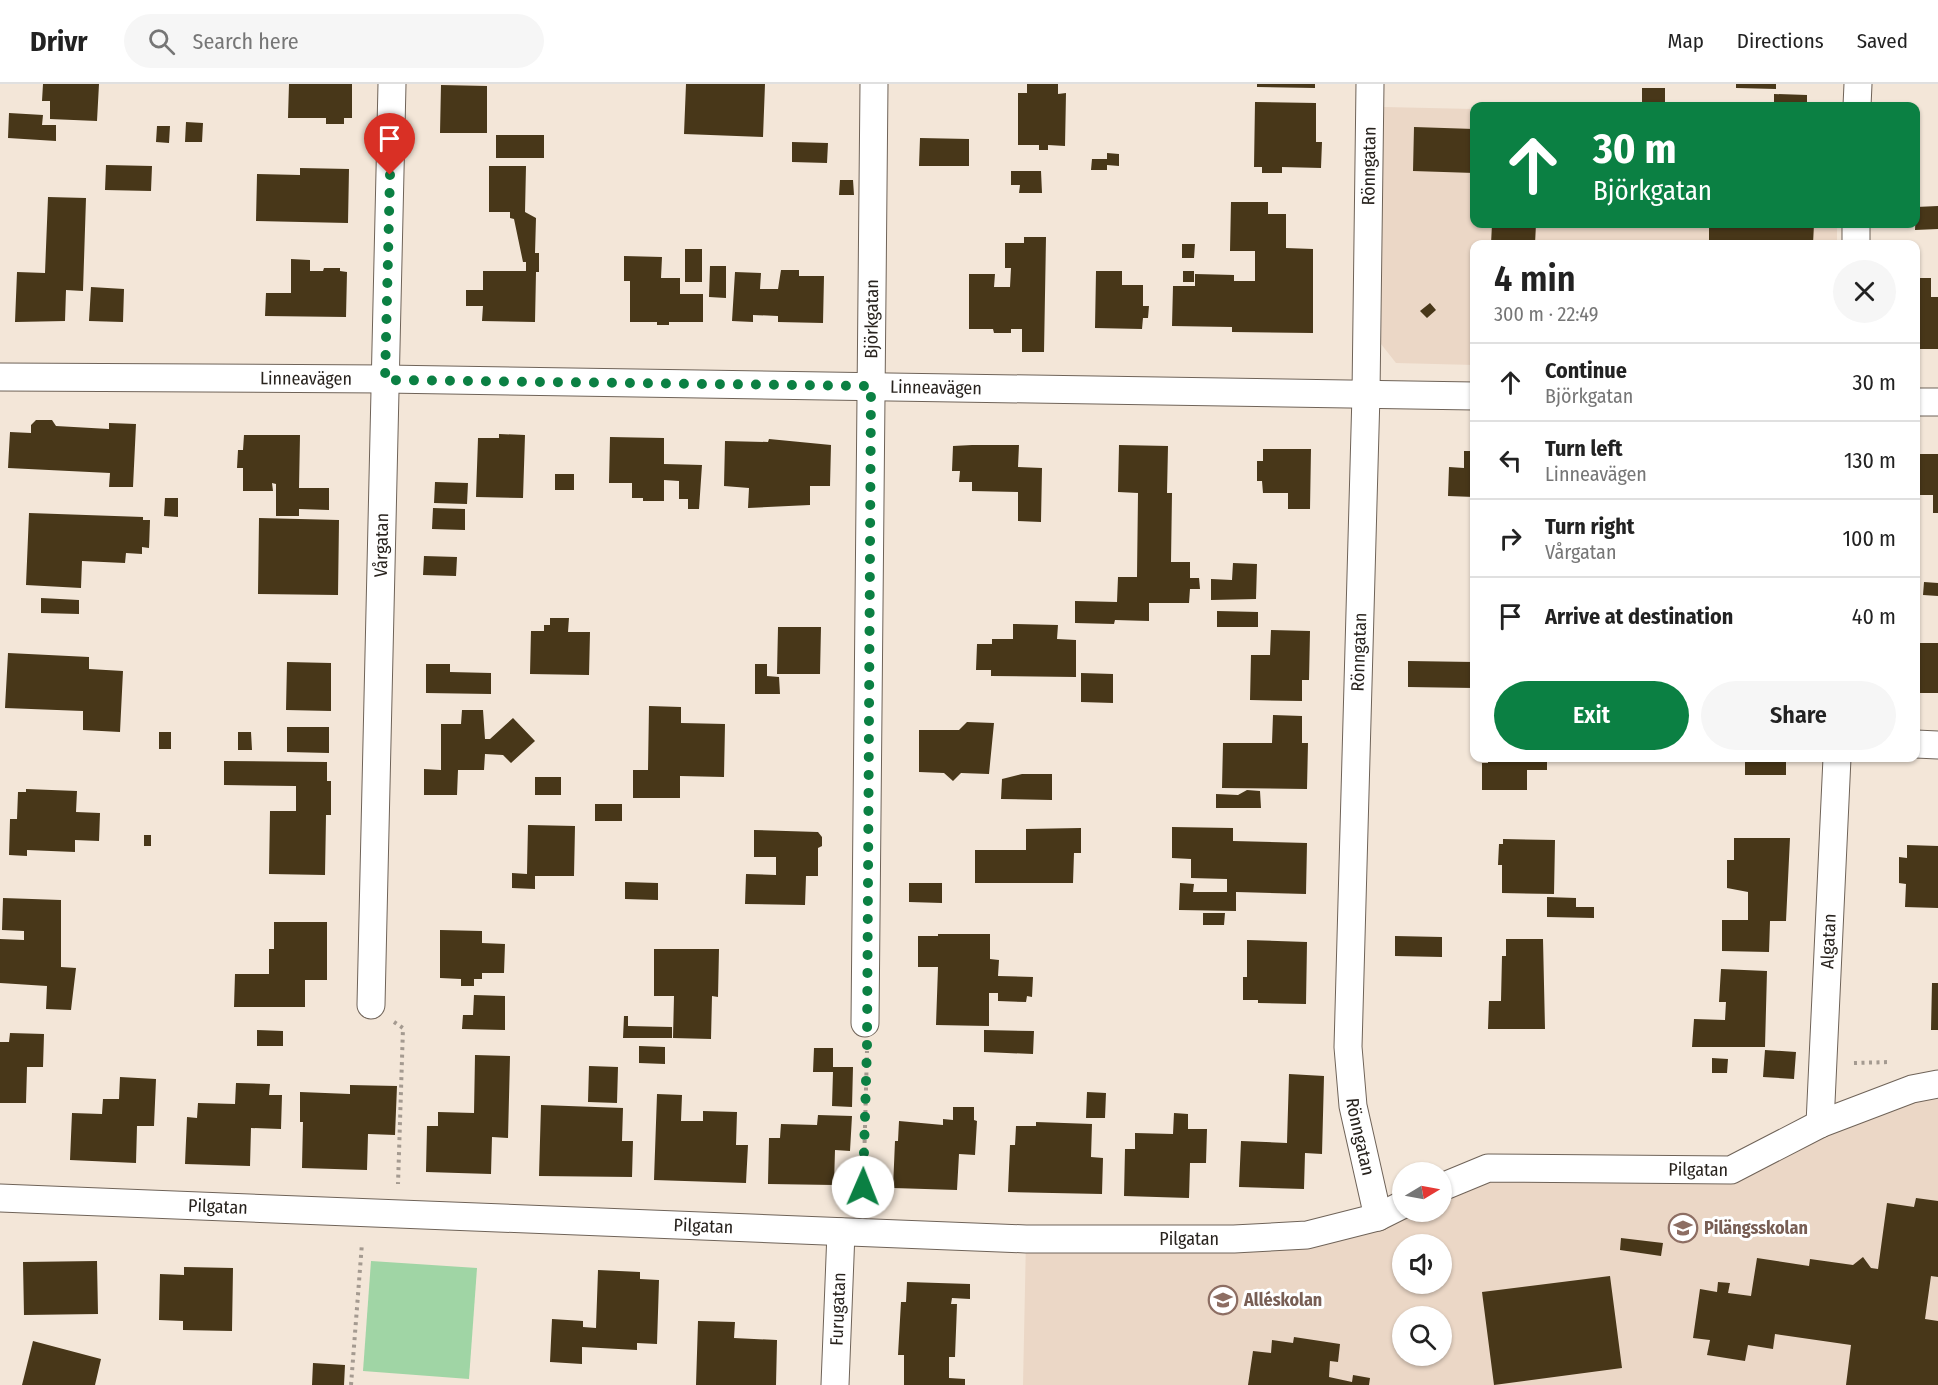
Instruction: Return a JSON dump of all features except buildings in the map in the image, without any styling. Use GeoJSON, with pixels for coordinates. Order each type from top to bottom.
{"type":"FeatureCollection","features":[{"type":"Feature","properties":{"kind":"street","name":"Vårgatan"},"geometry":{"type":"LineString","coordinates":[[371,1005],[392,84]]}},
{"type":"Feature","properties":{"kind":"street","name":"Björkgatan"},"geometry":{"type":"LineString","coordinates":[[865,1023],[874,84]]}},
{"type":"Feature","properties":{"kind":"street","name":"Rönngatan"},"geometry":{"type":"LineString","coordinates":[[1370,84],[1366,394],[1348,1047],[1353,1106],[1378,1217]]}},
{"type":"Feature","properties":{"kind":"street"},"geometry":{"type":"LineString","coordinates":[[1857,102],[1858,84]]}},
{"type":"Feature","properties":{"kind":"street","name":"Linneavägen"},"geometry":{"type":"LineString","coordinates":[[0,377],[871,386],[1470,396]]}},
{"type":"Feature","properties":{"kind":"street"},"geometry":{"type":"LineString","coordinates":[[1920,402],[1938,402]]}},
{"type":"Feature","properties":{"kind":"street"},"geometry":{"type":"LineString","coordinates":[[1920,744],[1938,745]]}},
{"type":"Feature","properties":{"kind":"street","name":"Algatan"},"geometry":{"type":"LineString","coordinates":[[1820,1124],[1837,762]]}},
{"type":"Feature","properties":{"kind":"street","name":"Pilgatan"},"geometry":{"type":"LineString","coordinates":[[1452,1183],[1488,1168],[1731,1170],[1820,1124],[1912,1089],[1938,1084]]}},
{"type":"Feature","properties":{"kind":"street","name":"Pilgatan"},"geometry":{"type":"LineString","coordinates":[[0,1198],[1026,1239],[1234,1239],[1307,1235],[1378,1217],[1392,1210]]}},
{"type":"Feature","properties":{"kind":"street","name":"Furugatan"},"geometry":{"type":"LineString","coordinates":[[835,1385],[852,1233]]}},
{"type":"Feature","properties":{"kind":"path"},"geometry":{"type":"LineString","coordinates":[[371,1005],[403,1028],[397,1215]]}},
{"type":"Feature","properties":{"kind":"path"},"geometry":{"type":"LineString","coordinates":[[852,1233],[867,1046],[865,1023]]}},
{"type":"Feature","properties":{"kind":"path"},"geometry":{"type":"LineString","coordinates":[[1823,1065],[1903,1062]]}},
{"type":"Feature","properties":{"kind":"path"},"geometry":{"type":"LineString","coordinates":[[351,1385],[365,1212]]}},
{"type":"Feature","properties":{"kind":"shaded area"},"geometry":{"type":"Polygon","coordinates":[[[1384,107],[1470,109],[1470,228],[1837,228],[1837,240],[1470,240],[1470,365],[1396,363],[1381,344],[1384,107]]]}},
{"type":"Feature","properties":{"kind":"shaded area","name":"Pilängsskolan"},"geometry":{"type":"Polygon","coordinates":[[[1938,1084],[1938,1385],[1023,1385],[1026,1239],[1234,1239],[1392,1214],[1392,1222],[1452,1222],[1452,1183],[1488,1168],[1731,1170],[1938,1084]]]}},
{"type":"Feature","properties":{"kind":"green space"},"geometry":{"type":"Polygon","coordinates":[[[371,1261],[477,1268],[469,1379],[363,1371],[371,1261]]]}},
{"type":"Feature","properties":{"kind":"place","name":"Pilängsskolan"},"geometry":{"type":"Point","coordinates":[1683,1228]}},
{"type":"Feature","properties":{"kind":"place","name":"Alléskolan"},"geometry":{"type":"Point","coordinates":[1223,1300]}},
{"type":"Feature","properties":{"kind":"route"},"geometry":{"type":"LineString","coordinates":[[390,175],[385,380],[871,386],[865,1023],[867,1046],[863,1187]]}}]}
